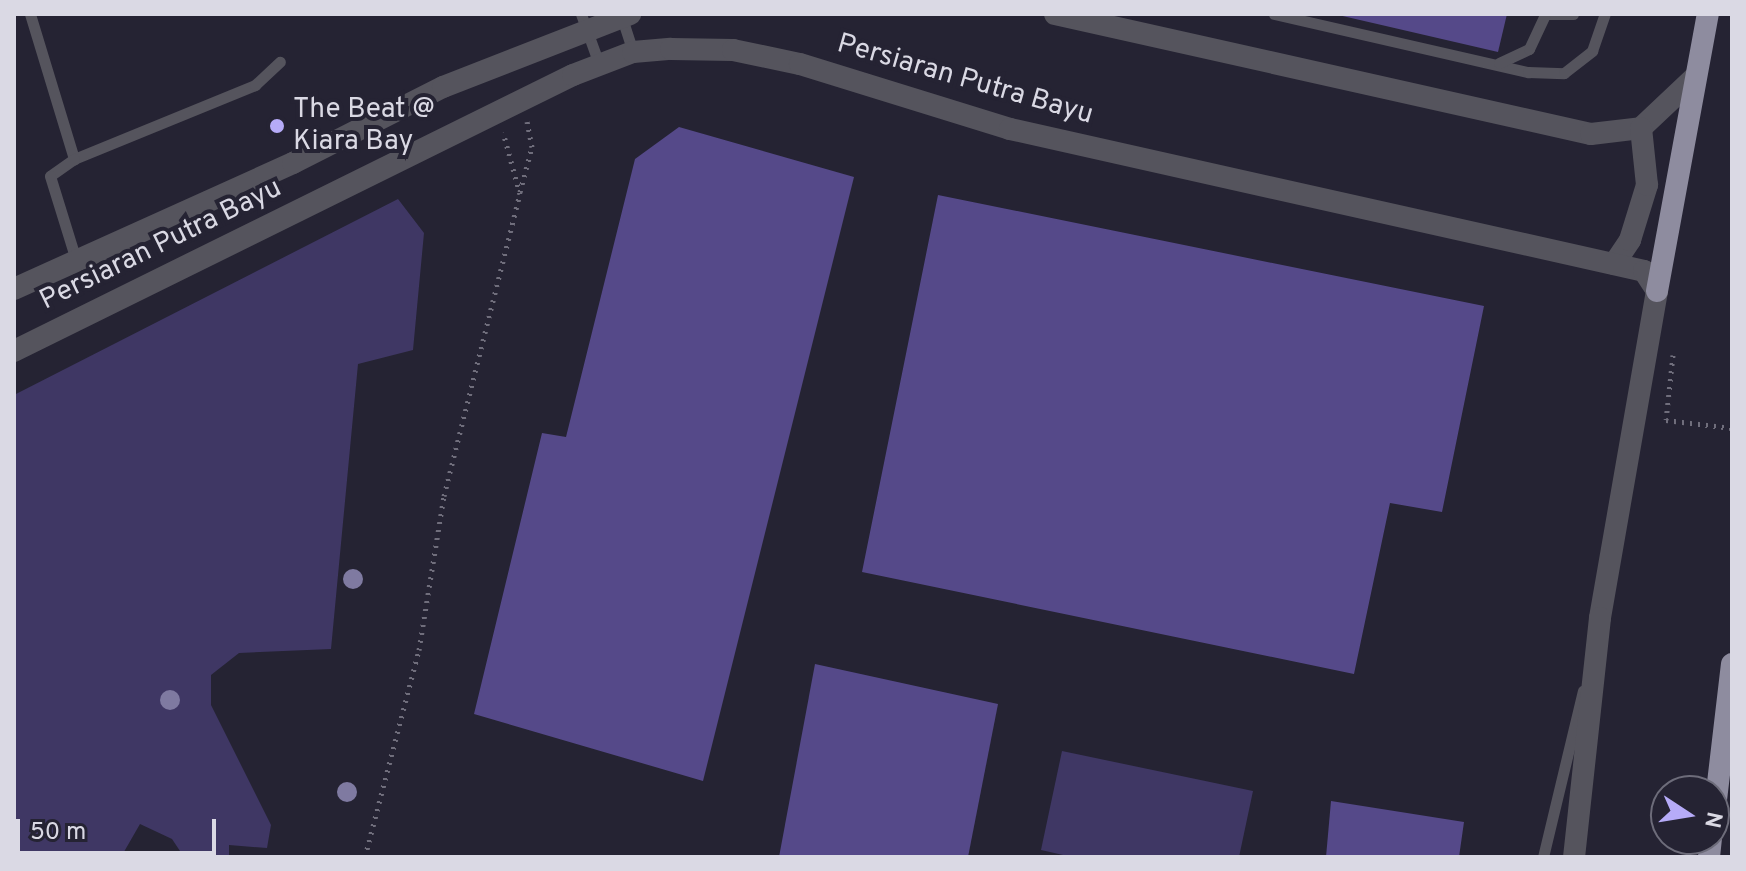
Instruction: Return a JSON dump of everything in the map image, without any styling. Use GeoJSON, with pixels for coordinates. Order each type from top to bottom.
{"type":"FeatureCollection","features":[{"type":"Feature","properties":{"kind":"highway"},"geometry":{"type":"LineString","coordinates":[[1657,291],[1708,14]]}},
{"type":"Feature","properties":{"kind":"highway"},"geometry":{"type":"LineString","coordinates":[[1719,775],[1732,664]]}},
{"type":"Feature","properties":{"kind":"street","name":"Persiaran Putra Bayu"},"geometry":{"type":"LineString","coordinates":[[14,289],[293,163],[443,87],[584,21],[624,14]]}},
{"type":"Feature","properties":{"kind":"street"},"geometry":{"type":"LineString","coordinates":[[1055,14],[1096,18],[1591,134],[1641,128],[1695,77]]}},
{"type":"Feature","properties":{"kind":"street","name":"Persiaran Putra Bayu"},"geometry":{"type":"LineString","coordinates":[[14,351],[522,100],[599,64],[633,52],[733,50],[800,64],[1010,129],[1644,271],[1657,291]]}},
{"type":"Feature","properties":{"kind":"street"},"geometry":{"type":"LineString","coordinates":[[1614,264],[1644,200],[1641,128]]}},
{"type":"Feature","properties":{"kind":"street"},"geometry":{"type":"LineString","coordinates":[[1574,857],[1600,618],[1657,291]]}},
{"type":"Feature","properties":{"kind":"lane"},"geometry":{"type":"LineString","coordinates":[[30,14],[74,159]]}},
{"type":"Feature","properties":{"kind":"lane"},"geometry":{"type":"LineString","coordinates":[[624,14],[633,52]]}},
{"type":"Feature","properties":{"kind":"lane"},"geometry":{"type":"LineString","coordinates":[[1274,14],[1528,72],[1573,70],[1592,51],[1605,14]]}},
{"type":"Feature","properties":{"kind":"lane"},"geometry":{"type":"LineString","coordinates":[[1494,64],[1529,49],[1547,14],[1573,14]]}},
{"type":"Feature","properties":{"kind":"lane"},"geometry":{"type":"LineString","coordinates":[[584,21],[599,64]]}},
{"type":"Feature","properties":{"kind":"lane"},"geometry":{"type":"LineString","coordinates":[[76,260],[50,176],[74,159],[255,85],[280,62]]}},
{"type":"Feature","properties":{"kind":"lane"},"geometry":{"type":"LineString","coordinates":[[1543,857],[1600,618]]}},
{"type":"Feature","properties":{"kind":"path"},"geometry":{"type":"LineString","coordinates":[[365,857],[419,650],[444,496],[532,147],[522,100]]}},
{"type":"Feature","properties":{"kind":"path"},"geometry":{"type":"LineString","coordinates":[[507,152],[520,194]]}},
{"type":"Feature","properties":{"kind":"path"},"geometry":{"type":"LineString","coordinates":[[1673,355],[1666,420],[1732,428]]}},
{"type":"Feature","properties":{"kind":"shaded area"},"geometry":{"type":"Polygon","coordinates":[[[398,199],[424,233],[413,350],[358,364],[331,649],[239,653],[211,675],[211,705],[271,825],[267,848],[229,845],[229,857],[184,857],[172,839],[140,824],[121,857],[14,857],[14,395],[398,199]]]}},
{"type":"Feature","properties":{"kind":"shaded area"},"geometry":{"type":"Polygon","coordinates":[[[1062,751],[1253,791],[1239,857],[1072,857],[1041,850],[1062,751]]]}},
{"type":"Feature","properties":{"kind":"building"},"geometry":{"type":"Polygon","coordinates":[[[1334,14],[1507,14],[1498,52],[1334,14]]]}},
{"type":"Feature","properties":{"kind":"building"},"geometry":{"type":"Polygon","coordinates":[[[679,127],[854,177],[703,781],[474,714],[542,433],[566,437],[635,159],[679,127]]]}},
{"type":"Feature","properties":{"kind":"building"},"geometry":{"type":"Polygon","coordinates":[[[938,195],[1484,306],[1442,512],[1390,503],[1354,674],[862,572],[938,195]]]}},
{"type":"Feature","properties":{"kind":"building"},"geometry":{"type":"Polygon","coordinates":[[[815,664],[998,704],[968,857],[779,857],[815,664]]]}},
{"type":"Feature","properties":{"kind":"building"},"geometry":{"type":"Polygon","coordinates":[[[1331,801],[1464,822],[1459,857],[1326,857],[1331,801]]]}},
{"type":"Feature","properties":{"kind":"place","name":"The Beat @ Kiara Bay"},"geometry":{"type":"Point","coordinates":[277,126]}}]}
